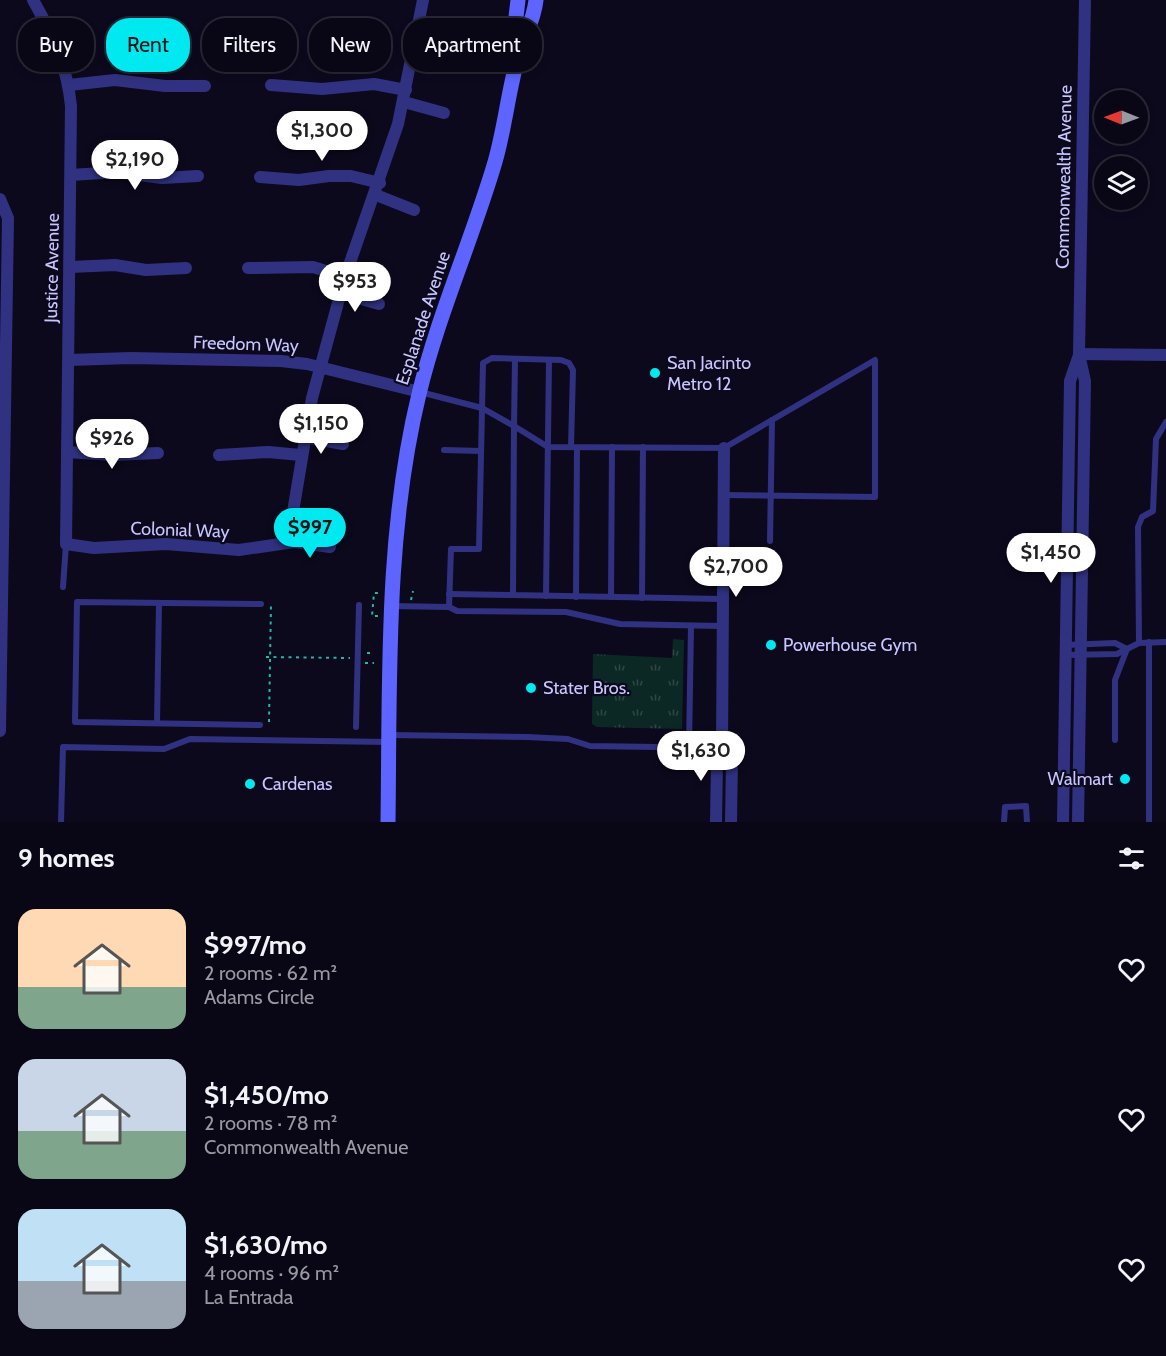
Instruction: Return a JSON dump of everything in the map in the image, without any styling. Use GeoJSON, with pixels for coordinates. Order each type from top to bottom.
{"type":"FeatureCollection","features":[{"type":"Feature","properties":{"kind":"main road","name":"Esplanade Avenue"},"geometry":{"type":"LineString","coordinates":[[516,18],[518,0]]}},
{"type":"Feature","properties":{"kind":"main road","name":"Esplanade Avenue"},"geometry":{"type":"LineString","coordinates":[[534,18],[536,0]]}},
{"type":"Feature","properties":{"kind":"main road","name":"Esplanade Avenue"},"geometry":{"type":"LineString","coordinates":[[388,822],[391,606],[398,509],[406,453],[435,336],[496,160],[516,72]]}},
{"type":"Feature","properties":{"kind":"street","name":"Justice Avenue"},"geometry":{"type":"LineString","coordinates":[[33,0],[54,36],[69,85],[72,175],[66,544]]}},
{"type":"Feature","properties":{"kind":"street"},"geometry":{"type":"LineString","coordinates":[[420,18],[423,0]]}},
{"type":"Feature","properties":{"kind":"street","name":"Commonwealth Avenue"},"geometry":{"type":"LineString","coordinates":[[1078,822],[1085,381],[1079,354],[1084,0]]}},
{"type":"Feature","properties":{"kind":"street"},"geometry":{"type":"LineString","coordinates":[[294,542],[292,518],[301,455],[319,367],[345,277],[378,189],[410,72]]}},
{"type":"Feature","properties":{"kind":"street"},"geometry":{"type":"LineString","coordinates":[[69,85],[115,80],[165,86],[205,86]]}},
{"type":"Feature","properties":{"kind":"street"},"geometry":{"type":"LineString","coordinates":[[272,85],[322,88],[374,84],[444,113]]}},
{"type":"Feature","properties":{"kind":"street"},"geometry":{"type":"LineString","coordinates":[[72,175],[116,172],[140,177],[198,176]]}},
{"type":"Feature","properties":{"kind":"street"},"geometry":{"type":"LineString","coordinates":[[260,177],[299,180],[351,176],[414,210]]}},
{"type":"Feature","properties":{"kind":"street"},"geometry":{"type":"LineString","coordinates":[[0,198],[8,218],[1,495],[0,731]]}},
{"type":"Feature","properties":{"kind":"street"},"geometry":{"type":"LineString","coordinates":[[70,267],[115,265],[146,270],[186,268]]}},
{"type":"Feature","properties":{"kind":"street"},"geometry":{"type":"LineString","coordinates":[[248,268],[313,267],[345,277]]}},
{"type":"Feature","properties":{"kind":"street"},"geometry":{"type":"LineString","coordinates":[[340,293],[379,304]]}},
{"type":"Feature","properties":{"kind":"street"},"geometry":{"type":"LineString","coordinates":[[1079,354],[1166,355]]}},
{"type":"Feature","properties":{"kind":"street","name":"Commonwealth Avenue"},"geometry":{"type":"LineString","coordinates":[[1063,822],[1070,381],[1079,354]]}},
{"type":"Feature","properties":{"kind":"street","name":"Freedom Way"},"geometry":{"type":"LineString","coordinates":[[69,360],[131,358],[281,361],[319,367],[420,392]]}},
{"type":"Feature","properties":{"kind":"street"},"geometry":{"type":"LineString","coordinates":[[304,437],[343,444]]}},
{"type":"Feature","properties":{"kind":"street"},"geometry":{"type":"LineString","coordinates":[[716,822],[717,761],[722,748],[721,599],[724,448]]}},
{"type":"Feature","properties":{"kind":"street"},"geometry":{"type":"LineString","coordinates":[[67,452],[113,455],[158,453]]}},
{"type":"Feature","properties":{"kind":"street"},"geometry":{"type":"LineString","coordinates":[[219,455],[268,452],[301,455]]}},
{"type":"Feature","properties":{"kind":"street","name":"Colonial Way"},"geometry":{"type":"LineString","coordinates":[[66,544],[94,548],[166,544],[239,549],[294,542],[330,547]]}},
{"type":"Feature","properties":{"kind":"street"},"geometry":{"type":"LineString","coordinates":[[722,748],[732,759],[731,822]]}},
{"type":"Feature","properties":{"kind":"lane"},"geometry":{"type":"LineString","coordinates":[[449,606],[450,549],[479,549],[483,363],[492,358],[549,360],[569,363],[573,370],[576,597]]}},
{"type":"Feature","properties":{"kind":"lane"},"geometry":{"type":"LineString","coordinates":[[513,595],[515,359]]}},
{"type":"Feature","properties":{"kind":"lane"},"geometry":{"type":"LineString","coordinates":[[546,596],[549,360]]}},
{"type":"Feature","properties":{"kind":"lane"},"geometry":{"type":"LineString","coordinates":[[420,392],[482,408],[548,447],[724,448],[875,360],[875,497],[723,495]]}},
{"type":"Feature","properties":{"kind":"lane"},"geometry":{"type":"LineString","coordinates":[[770,542],[772,420]]}},
{"type":"Feature","properties":{"kind":"lane"},"geometry":{"type":"LineString","coordinates":[[1139,643],[1138,527],[1142,518],[1153,511],[1156,439],[1166,422]]}},
{"type":"Feature","properties":{"kind":"lane"},"geometry":{"type":"LineString","coordinates":[[611,597],[612,447]]}},
{"type":"Feature","properties":{"kind":"lane"},"geometry":{"type":"LineString","coordinates":[[642,598],[643,447]]}},
{"type":"Feature","properties":{"kind":"lane"},"geometry":{"type":"LineString","coordinates":[[444,450],[481,451]]}},
{"type":"Feature","properties":{"kind":"lane"},"geometry":{"type":"LineString","coordinates":[[63,587],[66,544]]}},
{"type":"Feature","properties":{"kind":"lane"},"geometry":{"type":"LineString","coordinates":[[449,594],[721,599]]}},
{"type":"Feature","properties":{"kind":"lane"},"geometry":{"type":"LineString","coordinates":[[260,725],[75,722],[75,700],[77,602],[261,604]]}},
{"type":"Feature","properties":{"kind":"lane"},"geometry":{"type":"LineString","coordinates":[[157,723],[159,603]]}},
{"type":"Feature","properties":{"kind":"lane"},"geometry":{"type":"LineString","coordinates":[[357,727],[359,605]]}},
{"type":"Feature","properties":{"kind":"lane"},"geometry":{"type":"LineString","coordinates":[[391,606],[449,606],[457,611],[566,612],[620,624],[721,626]]}},
{"type":"Feature","properties":{"kind":"lane"},"geometry":{"type":"LineString","coordinates":[[688,747],[691,626]]}},
{"type":"Feature","properties":{"kind":"lane"},"geometry":{"type":"LineString","coordinates":[[1149,642],[1149,822]]}},
{"type":"Feature","properties":{"kind":"lane"},"geometry":{"type":"LineString","coordinates":[[1065,650],[1080,649],[1117,654],[1139,643],[1166,642]]}},
{"type":"Feature","properties":{"kind":"lane"},"geometry":{"type":"LineString","coordinates":[[1065,650],[1115,643],[1127,649]]}},
{"type":"Feature","properties":{"kind":"lane"},"geometry":{"type":"LineString","coordinates":[[1115,740],[1115,680],[1127,649]]}},
{"type":"Feature","properties":{"kind":"lane"},"geometry":{"type":"LineString","coordinates":[[61,822],[63,747],[164,749],[190,739],[558,738],[590,746],[722,748]]}},
{"type":"Feature","properties":{"kind":"lane"},"geometry":{"type":"LineString","coordinates":[[1004,822],[1005,807],[1023,805],[1027,809],[1026,822]]}},
{"type":"Feature","properties":{"kind":"path"},"geometry":{"type":"LineString","coordinates":[[372,616],[374,593]]}},
{"type":"Feature","properties":{"kind":"path"},"geometry":{"type":"LineString","coordinates":[[269,720],[271,604]]}},
{"type":"Feature","properties":{"kind":"path"},"geometry":{"type":"LineString","coordinates":[[266,657],[355,658]]}},
{"type":"Feature","properties":{"kind":"green space"},"geometry":{"type":"Polygon","coordinates":[[[673,639],[684,640],[682,729],[597,727],[592,724],[593,654],[672,658],[673,639]]]}},
{"type":"Feature","properties":{"kind":"place","name":"San Jacinto Metro 12"},"geometry":{"type":"Point","coordinates":[655,373]}},
{"type":"Feature","properties":{"kind":"place","name":"Powerhouse Gym"},"geometry":{"type":"Point","coordinates":[771,645]}},
{"type":"Feature","properties":{"kind":"place","name":"Stater Bros."},"geometry":{"type":"Point","coordinates":[531,688]}},
{"type":"Feature","properties":{"kind":"place","name":"Walmart"},"geometry":{"type":"Point","coordinates":[1125,779]}},
{"type":"Feature","properties":{"kind":"place","name":"Cardenas"},"geometry":{"type":"Point","coordinates":[250,784]}}]}
